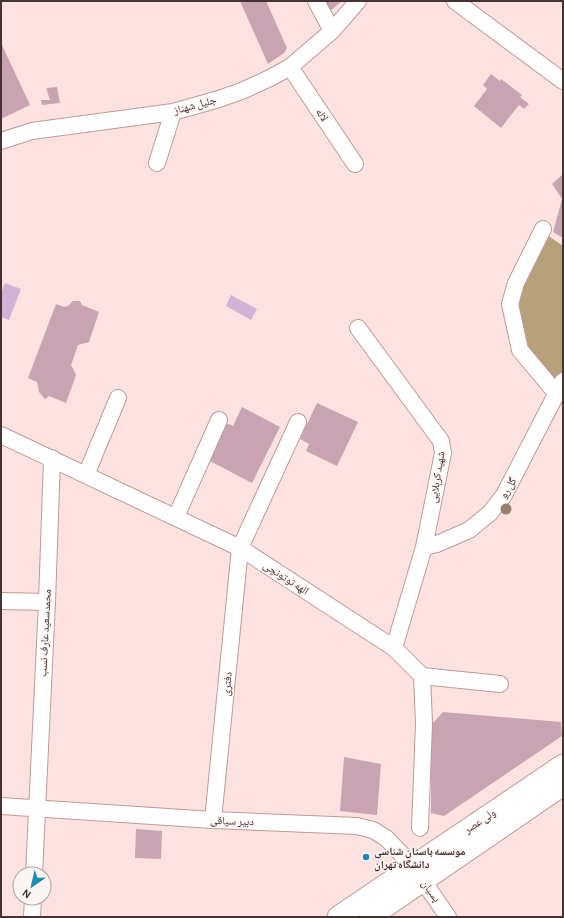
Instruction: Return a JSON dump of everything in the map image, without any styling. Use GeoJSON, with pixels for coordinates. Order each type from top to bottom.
{"type":"FeatureCollection","features":[{"type":"Feature","properties":{"kind":"main road","name":"ولی عصر"},"geometry":{"type":"LineString","coordinates":[[338,917],[563,765]]}},
{"type":"Feature","properties":{"kind":"main road","name":"ولی عصر"},"geometry":{"type":"LineString","coordinates":[[370,917],[563,785]]}},
{"type":"Feature","properties":{"kind":"street"},"geometry":{"type":"LineString","coordinates":[[316,1],[332,31]]}},
{"type":"Feature","properties":{"kind":"street","name":"جلیل شهناز"},"geometry":{"type":"LineString","coordinates":[[1,141],[32,131],[173,112],[220,99],[244,90],[290,67],[332,31],[358,1]]}},
{"type":"Feature","properties":{"kind":"street"},"geometry":{"type":"LineString","coordinates":[[455,1],[563,80]]}},
{"type":"Feature","properties":{"kind":"street","name":"لاله"},"geometry":{"type":"LineString","coordinates":[[290,67],[355,164]]}},
{"type":"Feature","properties":{"kind":"street"},"geometry":{"type":"LineString","coordinates":[[157,163],[173,112]]}},
{"type":"Feature","properties":{"kind":"street","name":"گل رو"},"geometry":{"type":"LineString","coordinates":[[424,547],[437,544],[469,530],[490,513],[504,495],[560,387],[520,350],[510,304],[516,283],[543,229]]}},
{"type":"Feature","properties":{"kind":"street","name":"شهید کربلایی"},"geometry":{"type":"LineString","coordinates":[[358,328],[441,441],[443,453],[424,547],[394,648]]}},
{"type":"Feature","properties":{"kind":"street"},"geometry":{"type":"LineString","coordinates":[[86,475],[118,398]]}},
{"type":"Feature","properties":{"kind":"street"},"geometry":{"type":"LineString","coordinates":[[176,517],[218,420]]}},
{"type":"Feature","properties":{"kind":"street","name":"دفتری"},"geometry":{"type":"LineString","coordinates":[[213,820],[240,548],[298,422]]}},
{"type":"Feature","properties":{"kind":"street","name":"الهه توتونچی"},"geometry":{"type":"LineString","coordinates":[[1,435],[240,548],[394,648],[422,676]]}},
{"type":"Feature","properties":{"kind":"street","name":"محمدسعید عارف نسب"},"geometry":{"type":"LineString","coordinates":[[34,866],[47,602],[52,458]]}},
{"type":"Feature","properties":{"kind":"street"},"geometry":{"type":"LineString","coordinates":[[1,601],[47,602]]}},
{"type":"Feature","properties":{"kind":"street"},"geometry":{"type":"LineString","coordinates":[[420,828],[424,723],[422,676],[500,684]]}},
{"type":"Feature","properties":{"kind":"street","name":"دبیر سیاقی"},"geometry":{"type":"LineString","coordinates":[[1,806],[213,820],[357,826],[373,830],[386,838],[413,866]]}},
{"type":"Feature","properties":{"kind":"street","name":"پسیان"},"geometry":{"type":"LineString","coordinates":[[413,866],[448,917]]}},
{"type":"Feature","properties":{"kind":"street"},"geometry":{"type":"LineString","coordinates":[[32,917],[33,906]]}},
{"type":"Feature","properties":{"kind":"shaded area"},"geometry":{"type":"Polygon","coordinates":[[[547,235],[563,246],[563,370],[556,382],[525,345],[515,303],[547,235]]]}},
{"type":"Feature","properties":{"kind":"shaded area"},"geometry":{"type":"Polygon","coordinates":[[[5,283],[21,289],[9,320],[1,317],[1,293],[5,283]]]}},
{"type":"Feature","properties":{"kind":"shaded area"},"geometry":{"type":"Polygon","coordinates":[[[231,295],[257,309],[251,320],[226,306],[231,295]]]}},
{"type":"Feature","properties":{"kind":"building"},"geometry":{"type":"Polygon","coordinates":[[[240,1],[266,1],[287,48],[284,53],[268,64],[240,1]]]}},
{"type":"Feature","properties":{"kind":"building"},"geometry":{"type":"Polygon","coordinates":[[[321,1],[342,1],[329,12],[321,1]]]}},
{"type":"Feature","properties":{"kind":"building"},"geometry":{"type":"Polygon","coordinates":[[[1,43],[30,105],[1,119],[1,43]]]}},
{"type":"Feature","properties":{"kind":"building"},"geometry":{"type":"Polygon","coordinates":[[[491,74],[500,81],[501,79],[522,95],[520,97],[529,104],[524,109],[519,105],[501,128],[474,106],[487,89],[483,85],[491,74]]]}},
{"type":"Feature","properties":{"kind":"building"},"geometry":{"type":"Polygon","coordinates":[[[57,87],[60,103],[42,105],[41,100],[50,100],[46,88],[57,87]]]}},
{"type":"Feature","properties":{"kind":"building"},"geometry":{"type":"Polygon","coordinates":[[[563,174],[563,238],[553,232],[562,199],[552,184],[563,174]]]}},
{"type":"Feature","properties":{"kind":"building"},"geometry":{"type":"Polygon","coordinates":[[[73,301],[80,301],[82,305],[99,312],[89,342],[78,345],[71,365],[76,375],[66,403],[49,396],[45,399],[39,392],[37,382],[28,378],[56,304],[64,307],[68,306],[73,301]]]}},
{"type":"Feature","properties":{"kind":"building"},"geometry":{"type":"Polygon","coordinates":[[[317,403],[358,422],[337,466],[306,451],[309,444],[300,439],[317,403]]]}},
{"type":"Feature","properties":{"kind":"building"},"geometry":{"type":"Polygon","coordinates":[[[242,407],[280,427],[252,483],[210,461],[223,425],[229,424],[233,426],[242,407]]]}},
{"type":"Feature","properties":{"kind":"building"},"geometry":{"type":"Polygon","coordinates":[[[443,712],[561,722],[562,736],[444,816],[431,813],[431,725],[443,712]]]}},
{"type":"Feature","properties":{"kind":"building"},"geometry":{"type":"Polygon","coordinates":[[[344,757],[381,764],[377,815],[340,811],[344,757]]]}},
{"type":"Feature","properties":{"kind":"building"},"geometry":{"type":"Polygon","coordinates":[[[136,829],[162,831],[161,859],[135,858],[136,829]]]}},
{"type":"Feature","properties":{"kind":"place","name":"موسسه باستان شناسی دانشگاه تهران"},"geometry":{"type":"Point","coordinates":[366,857]}}]}
